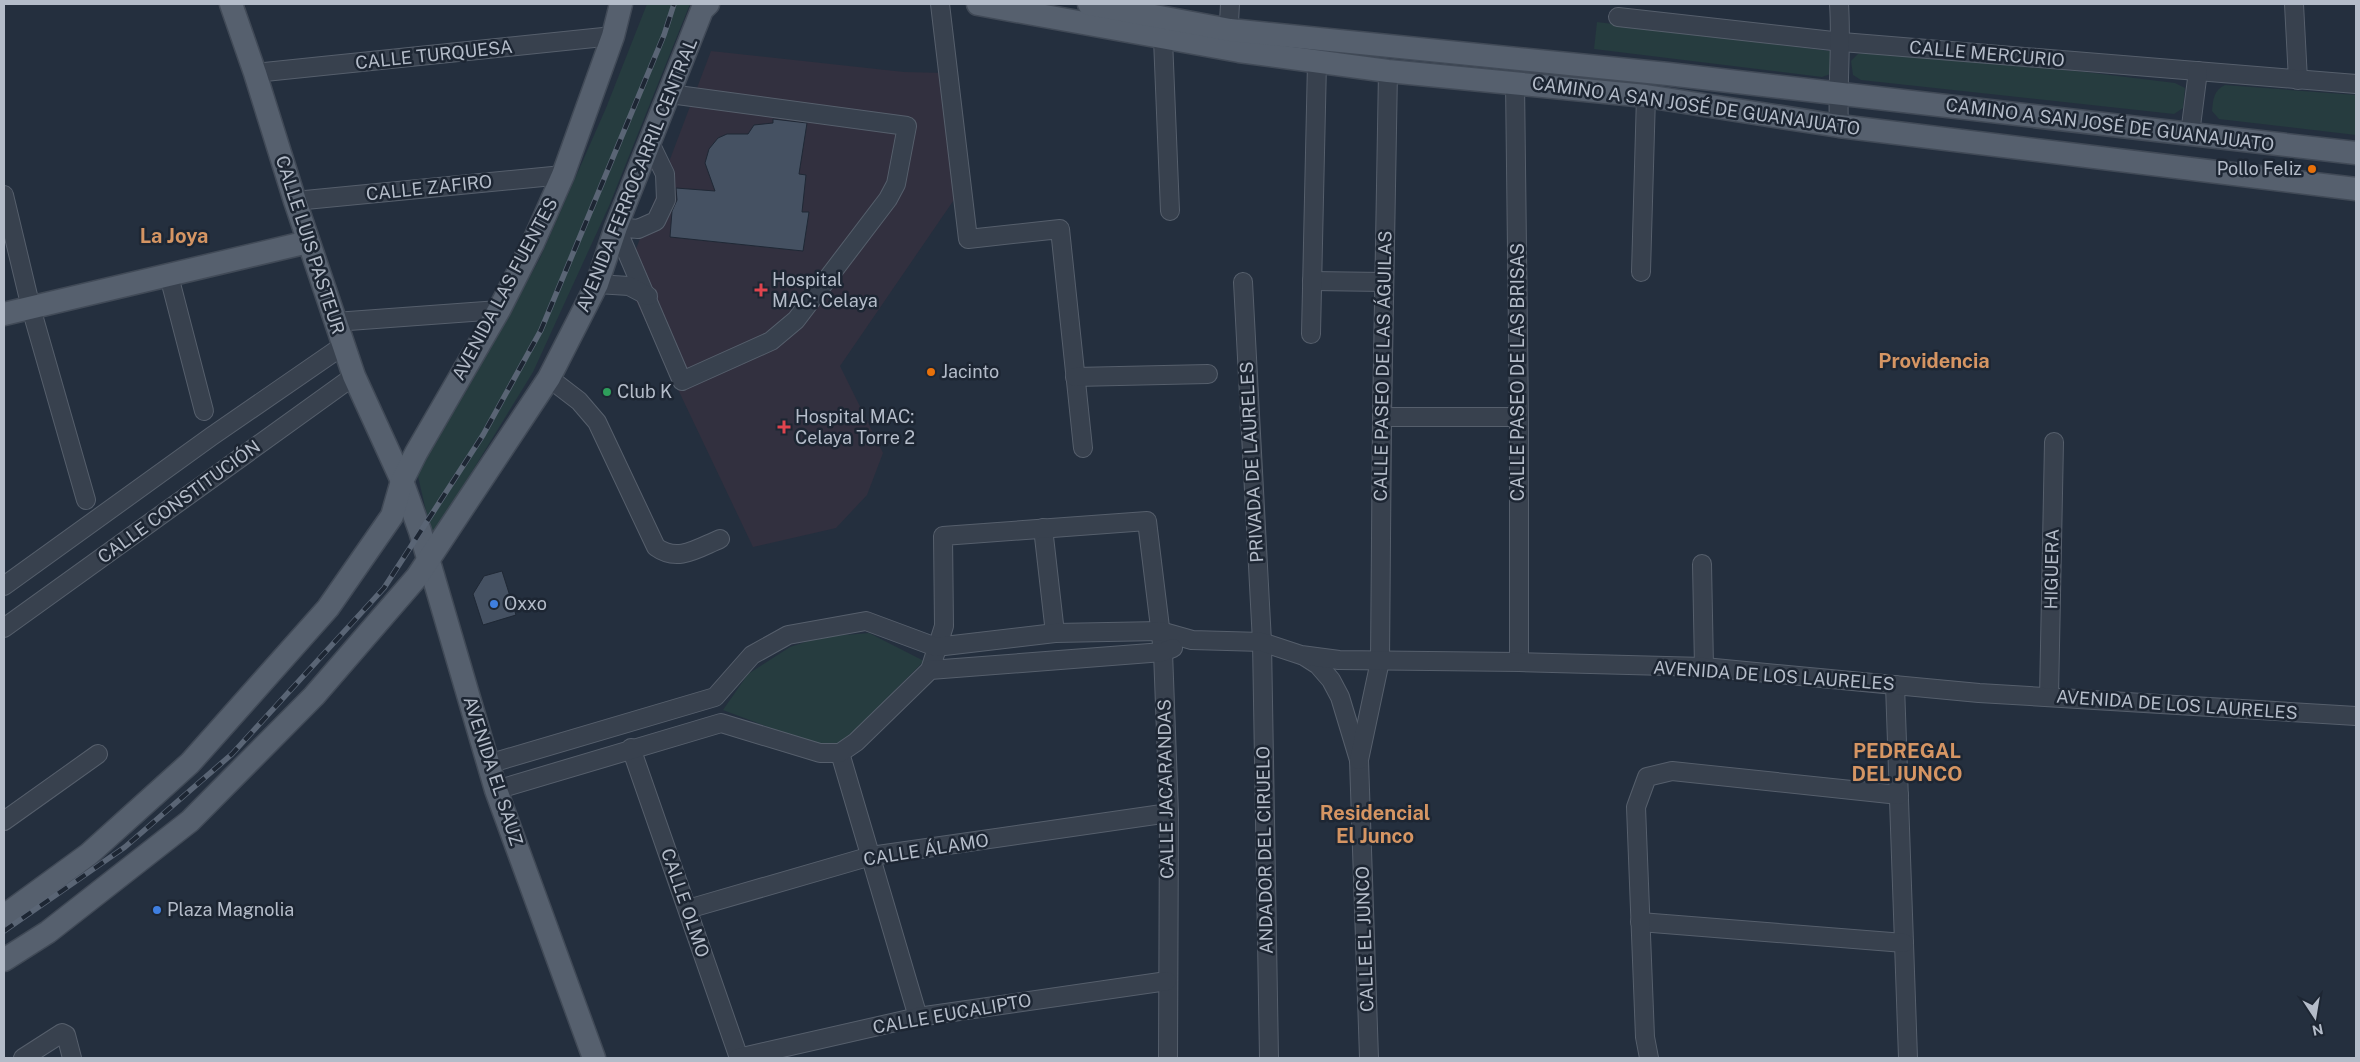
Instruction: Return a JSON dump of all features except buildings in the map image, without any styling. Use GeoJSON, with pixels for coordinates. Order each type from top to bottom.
{"type":"FeatureCollection","features":[{"type":"Feature","properties":{"kind":"main road","name":"CALLE LUIS PASTEUR"},"geometry":{"type":"LineString","coordinates":[[231,4],[255,73],[294,201],[354,376],[402,481]]}},
{"type":"Feature","properties":{"kind":"main road","name":"AVENIDA LAS FUENTES"},"geometry":{"type":"LineString","coordinates":[[402,481],[416,453],[499,310],[533,244],[563,175],[613,36],[620,4]]}},
{"type":"Feature","properties":{"kind":"main road","name":"AVENIDA FERROCARRIL CENTRAL"},"geometry":{"type":"LineString","coordinates":[[4,960],[48,932],[190,821],[314,696],[417,577],[549,378],[597,284],[616,227],[702,10],[708,4]]}},
{"type":"Feature","properties":{"kind":"main road","name":"CAMINO A SAN JOSÉ DE GUANAJUATO"},"geometry":{"type":"LineString","coordinates":[[978,4],[1163,39],[1228,40],[1668,74],[2356,153]]}},
{"type":"Feature","properties":{"kind":"main road","name":"CAMINO A SAN JOSÉ DE GUANAJUATO"},"geometry":{"type":"LineString","coordinates":[[1089,4],[1318,62],[1388,71],[1646,96],[1839,126],[2356,189]]}},
{"type":"Feature","properties":{"kind":"main road"},"geometry":{"type":"LineString","coordinates":[[1515,82],[1516,72],[1523,67],[1534,66],[1649,79],[1668,74]]}},
{"type":"Feature","properties":{"kind":"main road"},"geometry":{"type":"LineString","coordinates":[[4,314],[308,242]]}},
{"type":"Feature","properties":{"kind":"main road"},"geometry":{"type":"LineString","coordinates":[[4,916],[89,854],[190,763],[328,608],[392,516],[402,481]]}},
{"type":"Feature","properties":{"kind":"main road","name":"AVENIDA EL SAUZ"},"geometry":{"type":"LineString","coordinates":[[402,481],[429,560],[496,790],[594,1058]]}},
{"type":"Feature","properties":{"kind":"street"},"geometry":{"type":"LineString","coordinates":[[940,4],[968,239],[1060,229],[1083,448]]}},
{"type":"Feature","properties":{"kind":"street"},"geometry":{"type":"LineString","coordinates":[[1228,40],[1230,4]]}},
{"type":"Feature","properties":{"kind":"street"},"geometry":{"type":"LineString","coordinates":[[1839,4],[1842,42],[1838,93],[1839,126]]}},
{"type":"Feature","properties":{"kind":"street"},"geometry":{"type":"LineString","coordinates":[[2294,4],[2298,80]]}},
{"type":"Feature","properties":{"kind":"street","name":"CALLE MERCURIO"},"geometry":{"type":"LineString","coordinates":[[1618,17],[1842,42],[2356,84]]}},
{"type":"Feature","properties":{"kind":"street","name":"CALLE TURQUESA"},"geometry":{"type":"LineString","coordinates":[[255,73],[613,36]]}},
{"type":"Feature","properties":{"kind":"street"},"geometry":{"type":"LineString","coordinates":[[1163,39],[1170,211]]}},
{"type":"Feature","properties":{"kind":"street"},"geometry":{"type":"LineString","coordinates":[[1311,334],[1318,62]]}},
{"type":"Feature","properties":{"kind":"street","name":"CALLE PASEO DE LAS ÁGUILAS"},"geometry":{"type":"LineString","coordinates":[[1380,661],[1388,71]]}},
{"type":"Feature","properties":{"kind":"street"},"geometry":{"type":"LineString","coordinates":[[2190,134],[2198,71]]}},
{"type":"Feature","properties":{"kind":"street","name":"CALLE PASEO DE LAS BRISAS"},"geometry":{"type":"LineString","coordinates":[[1515,82],[1519,417],[1519,662]]}},
{"type":"Feature","properties":{"kind":"street"},"geometry":{"type":"LineString","coordinates":[[616,227],[648,296],[682,381],[771,342],[796,320],[888,198],[896,184],[907,126],[670,94]]}},
{"type":"Feature","properties":{"kind":"street"},"geometry":{"type":"LineString","coordinates":[[1642,272],[1646,96]]}},
{"type":"Feature","properties":{"kind":"street"},"geometry":{"type":"LineString","coordinates":[[616,227],[638,229],[656,221],[666,200],[665,174],[650,143]]}},
{"type":"Feature","properties":{"kind":"street","name":"CALLE ZAFIRO"},"geometry":{"type":"LineString","coordinates":[[294,201],[563,175]]}},
{"type":"Feature","properties":{"kind":"street"},"geometry":{"type":"LineString","coordinates":[[4,196],[31,308],[86,500]]}},
{"type":"Feature","properties":{"kind":"street"},"geometry":{"type":"LineString","coordinates":[[169,276],[204,411]]}},
{"type":"Feature","properties":{"kind":"street"},"geometry":{"type":"LineString","coordinates":[[1312,281],[1384,282]]}},
{"type":"Feature","properties":{"kind":"street","name":"PRIVADA DE LAURELES"},"geometry":{"type":"LineString","coordinates":[[1243,282],[1262,642]]}},
{"type":"Feature","properties":{"kind":"street"},"geometry":{"type":"LineString","coordinates":[[597,284],[629,286],[648,296]]}},
{"type":"Feature","properties":{"kind":"street"},"geometry":{"type":"LineString","coordinates":[[336,322],[499,310]]}},
{"type":"Feature","properties":{"kind":"street","name":"CALLE CONSTITUCIÓN"},"geometry":{"type":"LineString","coordinates":[[4,586],[204,441],[344,345]]}},
{"type":"Feature","properties":{"kind":"street"},"geometry":{"type":"LineString","coordinates":[[1075,377],[1208,374]]}},
{"type":"Feature","properties":{"kind":"street","name":"CALLE CONSTITUCIÓN"},"geometry":{"type":"LineString","coordinates":[[4,628],[354,376]]}},
{"type":"Feature","properties":{"kind":"street"},"geometry":{"type":"LineString","coordinates":[[549,378],[579,401],[597,422],[656,547],[665,554],[676,555],[689,552],[720,539]]}},
{"type":"Feature","properties":{"kind":"street"},"geometry":{"type":"LineString","coordinates":[[1382,417],[1519,417]]}},
{"type":"Feature","properties":{"kind":"street","name":"HIGUERA"},"geometry":{"type":"LineString","coordinates":[[2049,697],[2054,442]]}},
{"type":"Feature","properties":{"kind":"street","name":"CALLE JACARANDAS"},"geometry":{"type":"LineString","coordinates":[[1043,528],[1147,521],[1163,652],[1168,814],[1168,1058]]}},
{"type":"Feature","properties":{"kind":"street"},"geometry":{"type":"LineString","coordinates":[[496,790],[721,722],[820,753],[840,753],[856,742],[930,670],[944,626],[943,536],[1043,528],[1055,633]]}},
{"type":"Feature","properties":{"kind":"street"},"geometry":{"type":"LineString","coordinates":[[1702,564],[1704,667]]}},
{"type":"Feature","properties":{"kind":"street","name":"AVENIDA DE LOS LAURELES"},"geometry":{"type":"LineString","coordinates":[[488,764],[715,698],[752,655],[788,635],[866,621],[936,647],[1055,633],[1160,631],[1192,640],[1262,642],[1302,655],[1339,660],[1704,667],[2049,697],[2356,716]]}},
{"type":"Feature","properties":{"kind":"street","name":"AVENIDA DE LOS LAURELES"},"geometry":{"type":"LineString","coordinates":[[930,670],[1163,652],[1192,640]]}},
{"type":"Feature","properties":{"kind":"street","name":"ANDADOR DEL CIRUELO"},"geometry":{"type":"LineString","coordinates":[[1262,642],[1269,1058]]}},
{"type":"Feature","properties":{"kind":"street","name":"CALLE EL JUNCO"},"geometry":{"type":"LineString","coordinates":[[1302,655],[1318,665],[1331,680],[1340,697],[1359,760]]}},
{"type":"Feature","properties":{"kind":"street","name":"CALLE EL JUNCO"},"geometry":{"type":"LineString","coordinates":[[1369,1058],[1359,760],[1380,661]]}},
{"type":"Feature","properties":{"kind":"street"},"geometry":{"type":"LineString","coordinates":[[1895,685],[1908,1058]]}},
{"type":"Feature","properties":{"kind":"street","name":"CALLE OLMO"},"geometry":{"type":"LineString","coordinates":[[631,748],[739,1058]]}},
{"type":"Feature","properties":{"kind":"street"},"geometry":{"type":"LineString","coordinates":[[840,753],[918,1017]]}},
{"type":"Feature","properties":{"kind":"street"},"geometry":{"type":"LineString","coordinates":[[4,821],[98,754]]}},
{"type":"Feature","properties":{"kind":"street"},"geometry":{"type":"LineString","coordinates":[[1649,1058],[1645,1037],[1636,806],[1648,777],[1672,771],[1899,795]]}},
{"type":"Feature","properties":{"kind":"street","name":"CALLE ÁLAMO"},"geometry":{"type":"LineString","coordinates":[[688,909],[871,856],[1168,814]]}},
{"type":"Feature","properties":{"kind":"street"},"geometry":{"type":"LineString","coordinates":[[1640,922],[1904,943]]}},
{"type":"Feature","properties":{"kind":"street","name":"CALLE EUCALIPTO"},"geometry":{"type":"LineString","coordinates":[[739,1058],[918,1017],[1167,980]]}},
{"type":"Feature","properties":{"kind":"street"},"geometry":{"type":"LineString","coordinates":[[23,1058],[62,1033],[66,1035],[72,1058]]}},
{"type":"Feature","properties":{"kind":"shaded area","name":"Hospital MAC: Celaya"},"geometry":{"type":"Polygon","coordinates":[[[711,51],[904,72],[946,73],[960,191],[840,366],[883,453],[867,495],[836,528],[753,547],[625,278],[711,51]]]}},
{"type":"Feature","properties":{"kind":"green space"},"geometry":{"type":"Polygon","coordinates":[[[647,4],[690,4],[609,206],[533,372],[432,537],[417,472],[468,388],[540,258],[606,108],[647,4]]]}},
{"type":"Feature","properties":{"kind":"green space"},"geometry":{"type":"Polygon","coordinates":[[[1597,22],[1830,51],[1839,59],[1839,71],[1822,77],[1594,49],[1597,22]]]}},
{"type":"Feature","properties":{"kind":"green space"},"geometry":{"type":"Polygon","coordinates":[[[1869,52],[2085,72],[2175,83],[2185,88],[2183,108],[2174,114],[1861,80],[1853,75],[1851,61],[1858,54],[1869,52]]]}},
{"type":"Feature","properties":{"kind":"green space"},"geometry":{"type":"Polygon","coordinates":[[[2225,85],[2356,95],[2356,135],[2219,119],[2212,111],[2213,103],[2218,89],[2225,85]]]}},
{"type":"Feature","properties":{"kind":"green space"},"geometry":{"type":"Polygon","coordinates":[[[869,633],[924,661],[853,732],[834,746],[812,746],[723,710],[748,674],[790,647],[821,637],[869,633]]]}},
{"type":"Feature","properties":{"kind":"railway"},"geometry":{"type":"LineString","coordinates":[[4,931],[125,847],[232,754],[384,588],[483,435],[541,330],[664,35],[674,4]]}},
{"type":"Feature","properties":{"kind":"place","name":"Pollo Feliz"},"geometry":{"type":"Point","coordinates":[2312,169]}},
{"type":"Feature","properties":{"kind":"place","name":"Hospital MAC: Celaya"},"geometry":{"type":"Point","coordinates":[761,290]}},
{"type":"Feature","properties":{"kind":"place","name":"Jacinto"},"geometry":{"type":"Point","coordinates":[931,372]}},
{"type":"Feature","properties":{"kind":"place","name":"Club K"},"geometry":{"type":"Point","coordinates":[607,392]}},
{"type":"Feature","properties":{"kind":"place","name":"Hospital MAC: Celaya Torre 2"},"geometry":{"type":"Point","coordinates":[784,427]}},
{"type":"Feature","properties":{"kind":"place","name":"Oxxo"},"geometry":{"type":"Point","coordinates":[494,604]}},
{"type":"Feature","properties":{"kind":"place","name":"Plaza Magnolia"},"geometry":{"type":"Point","coordinates":[157,910]}},
{"type":"Feature","properties":{"kind":"district","name":"La Joya"},"geometry":{"type":"Point","coordinates":[174,236]}},
{"type":"Feature","properties":{"kind":"district","name":"Providencia"},"geometry":{"type":"Point","coordinates":[1934,361]}},
{"type":"Feature","properties":{"kind":"district","name":"PEDREGAL DEL JUNCO"},"geometry":{"type":"Point","coordinates":[1907,762]}},
{"type":"Feature","properties":{"kind":"district","name":"Residencial El Junco"},"geometry":{"type":"Point","coordinates":[1375,824]}}]}
